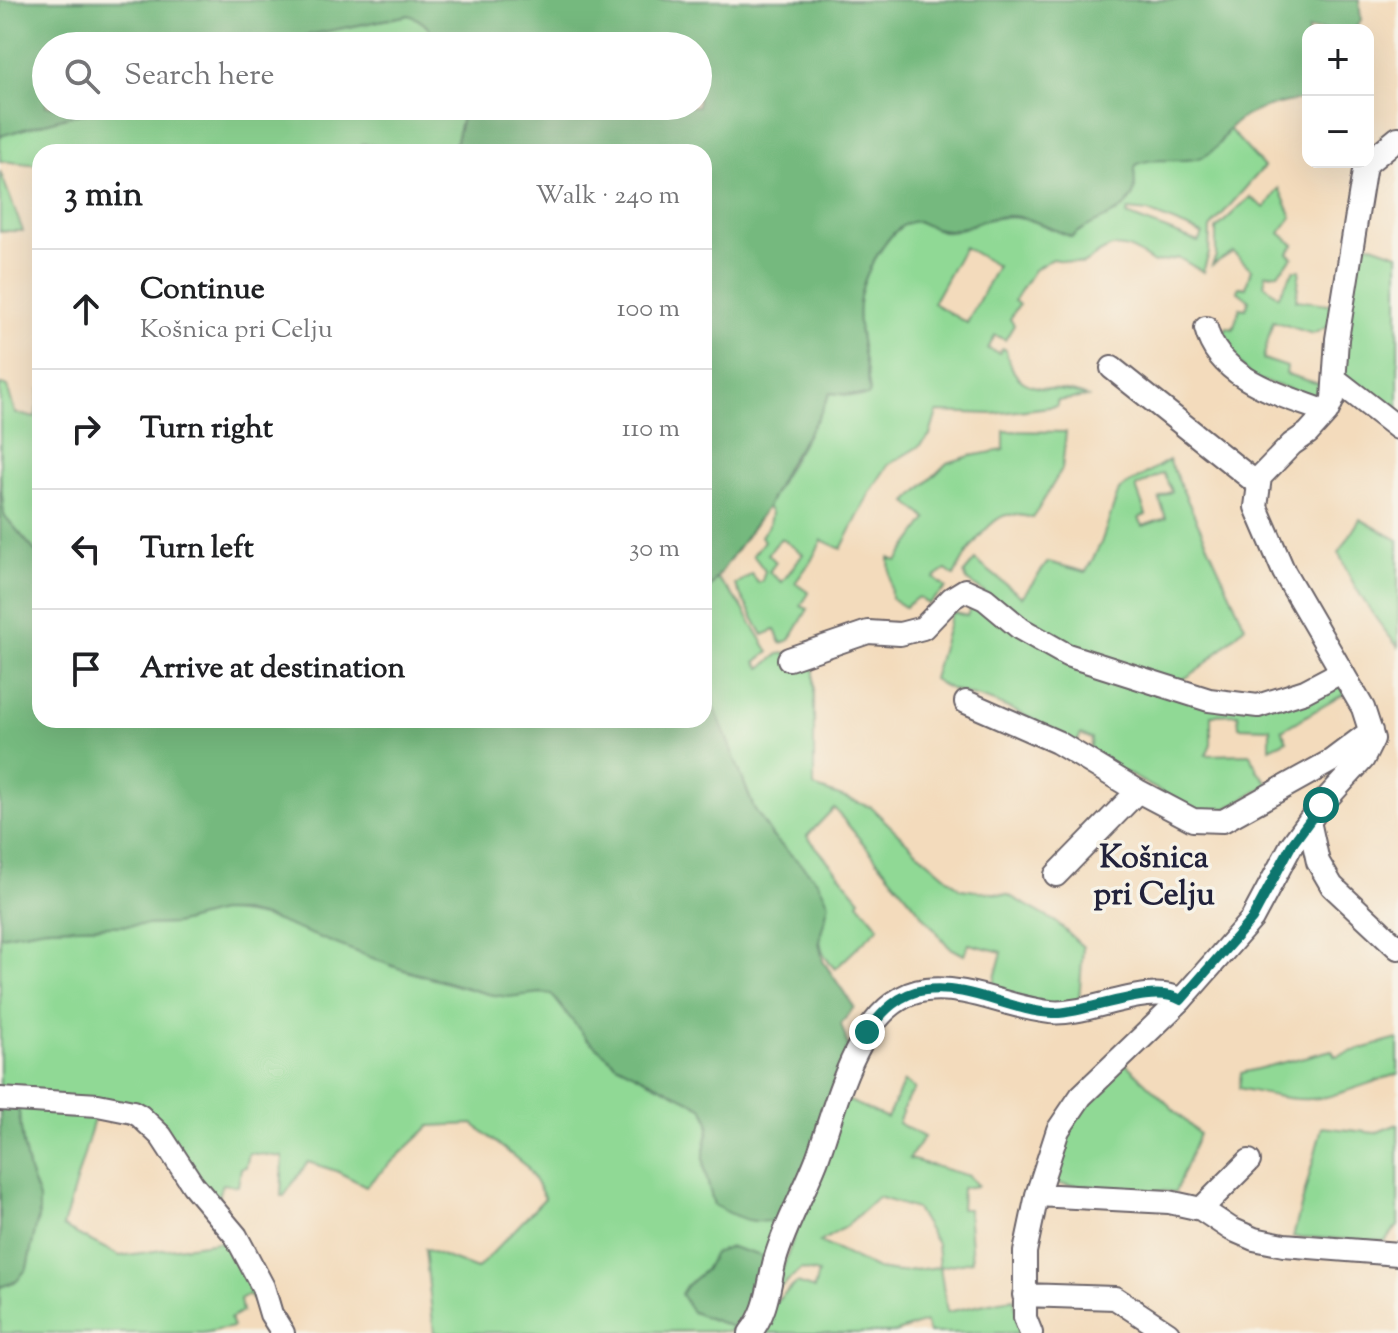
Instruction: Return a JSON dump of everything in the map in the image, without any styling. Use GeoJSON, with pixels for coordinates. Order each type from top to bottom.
{"type":"FeatureCollection","features":[{"type":"Feature","properties":{"kind":"street"},"geometry":{"type":"LineString","coordinates":[[1031,1333],[1025,1318],[1025,1252],[1037,1195],[1058,1130],[1081,1096],[1181,1000],[1252,919],[1291,846],[1321,805],[1363,759],[1373,739],[1363,708],[1284,572],[1256,507],[1260,477],[1327,412],[1333,399],[1337,339],[1365,165],[1391,144],[1398,118]]}},
{"type":"Feature","properties":{"kind":"street"},"geometry":{"type":"LineString","coordinates":[[1206,328],[1209,341],[1223,361],[1244,378],[1327,412]]}},
{"type":"Feature","properties":{"kind":"street"},"geometry":{"type":"LineString","coordinates":[[1112,368],[1259,485]]}},
{"type":"Feature","properties":{"kind":"street"},"geometry":{"type":"LineString","coordinates":[[1335,379],[1398,428]]}},
{"type":"Feature","properties":{"kind":"street"},"geometry":{"type":"LineString","coordinates":[[789,659],[868,632],[900,634],[923,628],[952,598],[965,590],[985,599],[1021,629],[1067,655],[1209,700],[1258,706],[1305,691],[1341,672]]}},
{"type":"Feature","properties":{"kind":"street"},"geometry":{"type":"LineString","coordinates":[[966,702],[1057,742],[1193,820],[1223,821],[1331,761],[1371,731]]}},
{"type":"Feature","properties":{"kind":"street"},"geometry":{"type":"LineString","coordinates":[[1056,875],[1138,791]]}},
{"type":"Feature","properties":{"kind":"street"},"geometry":{"type":"LineString","coordinates":[[1309,821],[1318,862],[1332,886],[1398,948]]}},
{"type":"Feature","properties":{"kind":"street"},"geometry":{"type":"LineString","coordinates":[[750,1333],[763,1315],[775,1259],[816,1160],[851,1062],[879,1016],[903,996],[924,990],[948,989],[1056,1013],[1132,997],[1173,995],[1181,1000]]}},
{"type":"Feature","properties":{"kind":"street"},"geometry":{"type":"LineString","coordinates":[[0,1099],[98,1105],[140,1116],[161,1136],[193,1185],[236,1236],[263,1287],[271,1314],[283,1333]]}},
{"type":"Feature","properties":{"kind":"street"},"geometry":{"type":"LineString","coordinates":[[1201,1209],[1249,1161]]}},
{"type":"Feature","properties":{"kind":"street"},"geometry":{"type":"LineString","coordinates":[[1037,1195],[1169,1202],[1201,1209],[1231,1229],[1269,1242],[1398,1254]]}},
{"type":"Feature","properties":{"kind":"street"},"geometry":{"type":"LineString","coordinates":[[1024,1295],[1115,1298],[1168,1333]]}},
{"type":"Feature","properties":{"kind":"green space"},"geometry":{"type":"Polygon","coordinates":[[[0,0],[1359,0],[1361,20],[1358,24],[1302,24],[1302,101],[1277,104],[1244,117],[1228,130],[1215,149],[1203,157],[1136,165],[1134,193],[1126,204],[1072,237],[1032,221],[1007,216],[954,230],[917,221],[898,229],[871,266],[859,301],[858,317],[870,392],[868,396],[830,393],[788,464],[767,507],[712,585],[712,144],[455,144],[461,120],[712,120],[712,32],[431,32],[409,15],[323,32],[32,32],[32,120],[56,120],[0,136],[0,0]]]}},
{"type":"Feature","properties":{"kind":"green space"},"geometry":{"type":"Polygon","coordinates":[[[410,15],[431,32],[323,32],[410,15]]]}},
{"type":"Feature","properties":{"kind":"green space"},"geometry":{"type":"Polygon","coordinates":[[[56,120],[461,120],[455,144],[32,144],[32,164],[0,161],[0,136],[56,120]]]}},
{"type":"Feature","properties":{"kind":"green space"},"geometry":{"type":"Polygon","coordinates":[[[1229,129],[1264,167],[1210,228],[1209,253],[1203,272],[1179,258],[1154,263],[1130,249],[1118,246],[1082,264],[1052,259],[1034,270],[1014,301],[1019,304],[1010,319],[1014,325],[1005,340],[995,335],[988,349],[999,353],[1003,348],[1006,350],[1011,367],[1027,384],[1087,397],[1057,401],[1057,406],[993,414],[937,412],[930,435],[921,445],[888,465],[841,549],[822,540],[795,583],[809,593],[801,606],[808,609],[790,640],[781,643],[775,630],[763,635],[735,585],[752,574],[758,583],[762,581],[765,571],[753,555],[764,541],[761,536],[769,525],[771,513],[767,507],[830,393],[862,397],[870,392],[858,317],[859,301],[871,267],[894,232],[914,221],[950,232],[986,220],[1013,217],[1072,237],[1080,228],[1118,212],[1135,188],[1133,174],[1136,165],[1149,160],[1197,157],[1219,144],[1229,129]],[[1128,210],[1127,215],[1198,242],[1203,234],[1148,212],[1128,210]],[[964,247],[933,303],[967,323],[997,266],[964,247]],[[781,538],[768,554],[776,562],[769,572],[782,582],[803,554],[781,538]]]}},
{"type":"Feature","properties":{"kind":"green space"},"geometry":{"type":"Polygon","coordinates":[[[0,171],[23,231],[0,231],[0,171]]]}},
{"type":"Feature","properties":{"kind":"green space"},"geometry":{"type":"Polygon","coordinates":[[[1279,188],[1292,217],[1280,233],[1294,245],[1288,253],[1293,257],[1278,273],[1266,274],[1264,284],[1278,296],[1294,270],[1300,270],[1296,300],[1336,305],[1329,326],[1313,334],[1273,321],[1263,359],[1287,367],[1286,374],[1323,385],[1316,397],[1252,378],[1220,341],[1227,327],[1233,329],[1240,308],[1246,309],[1249,300],[1237,291],[1239,287],[1246,287],[1251,269],[1233,252],[1212,265],[1216,256],[1216,229],[1250,197],[1265,208],[1279,188]]]}},
{"type":"Feature","properties":{"kind":"green space"},"geometry":{"type":"Polygon","coordinates":[[[1355,239],[1398,254],[1398,423],[1341,372],[1355,239]]]}},
{"type":"Feature","properties":{"kind":"green space"},"geometry":{"type":"Polygon","coordinates":[[[0,385],[7,386],[15,413],[32,417],[32,548],[4,515],[0,473],[0,385]]]}},
{"type":"Feature","properties":{"kind":"green space"},"geometry":{"type":"Polygon","coordinates":[[[1004,431],[1066,432],[1062,469],[1033,518],[1007,515],[1000,518],[976,541],[954,576],[946,570],[934,578],[946,588],[928,604],[918,597],[905,607],[891,598],[889,558],[897,561],[927,519],[907,502],[947,463],[1004,450],[1004,431]]]}},
{"type":"Feature","properties":{"kind":"green space"},"geometry":{"type":"Polygon","coordinates":[[[1169,460],[1245,626],[1201,668],[1179,682],[1060,647],[967,580],[964,573],[975,560],[1022,597],[1048,562],[1086,572],[1101,543],[1119,490],[1169,460]],[[1163,473],[1136,487],[1146,515],[1139,518],[1143,526],[1166,518],[1159,498],[1172,491],[1163,473]]]}},
{"type":"Feature","properties":{"kind":"green space"},"geometry":{"type":"Polygon","coordinates":[[[0,473],[4,515],[32,548],[32,728],[712,728],[712,694],[754,808],[772,836],[817,880],[829,903],[819,941],[823,961],[854,1007],[841,1024],[849,1048],[785,1219],[748,1220],[714,1205],[704,1161],[709,1121],[702,1107],[616,1064],[586,1038],[551,994],[508,997],[488,994],[398,968],[269,918],[242,912],[219,912],[175,924],[46,928],[0,936],[0,473]]]}},
{"type":"Feature","properties":{"kind":"green space"},"geometry":{"type":"Polygon","coordinates":[[[1360,519],[1398,540],[1398,647],[1365,602],[1339,553],[1360,519]]]}},
{"type":"Feature","properties":{"kind":"green space"},"geometry":{"type":"Polygon","coordinates":[[[717,578],[740,604],[769,652],[756,662],[761,668],[779,654],[814,649],[814,787],[871,807],[961,889],[1008,895],[1056,922],[1083,947],[1079,1001],[1062,1007],[991,993],[1002,952],[969,944],[964,955],[949,947],[834,808],[807,836],[860,899],[858,902],[879,927],[835,969],[829,963],[821,944],[826,917],[754,808],[714,706],[712,585],[717,578]]]}},
{"type":"Feature","properties":{"kind":"green space"},"geometry":{"type":"Polygon","coordinates":[[[975,593],[1028,636],[1239,702],[1333,675],[1346,693],[1282,730],[1287,740],[1270,748],[1270,728],[1239,727],[1238,714],[1211,715],[1211,744],[1206,755],[1251,754],[1257,770],[1269,784],[1224,810],[1195,810],[1089,753],[1092,739],[1081,734],[1076,745],[1013,710],[955,691],[933,679],[952,612],[967,616],[975,593]]]}},
{"type":"Feature","properties":{"kind":"green space"},"geometry":{"type":"Polygon","coordinates":[[[219,912],[242,913],[287,924],[395,967],[484,993],[502,996],[551,994],[616,1064],[702,1107],[709,1121],[704,1161],[714,1205],[748,1220],[785,1219],[772,1259],[705,1270],[686,1286],[692,1312],[743,1331],[434,1333],[425,1249],[477,1269],[545,1198],[527,1167],[473,1124],[430,1126],[366,1186],[308,1162],[281,1196],[283,1157],[249,1153],[246,1167],[241,1168],[238,1186],[222,1184],[217,1204],[148,1116],[0,1096],[0,936],[46,928],[175,924],[219,912]]]}},
{"type":"Feature","properties":{"kind":"green space"},"geometry":{"type":"Polygon","coordinates":[[[1398,1039],[1398,1074],[1344,1092],[1304,1099],[1239,1088],[1241,1073],[1332,1050],[1335,1056],[1398,1039]]]}},
{"type":"Feature","properties":{"kind":"green space"},"geometry":{"type":"Polygon","coordinates":[[[1122,1060],[1199,1134],[1175,1192],[1055,1184],[1048,1178],[1060,1141],[1122,1060]]]}},
{"type":"Feature","properties":{"kind":"green space"},"geometry":{"type":"Polygon","coordinates":[[[904,1082],[915,1089],[898,1123],[924,1137],[909,1159],[969,1176],[978,1186],[962,1188],[961,1209],[968,1209],[972,1261],[940,1267],[947,1312],[1014,1298],[1020,1333],[929,1333],[925,1322],[894,1333],[767,1333],[770,1310],[785,1293],[797,1283],[814,1289],[818,1273],[801,1269],[774,1293],[843,1098],[887,1118],[904,1082]],[[878,1197],[845,1227],[820,1242],[877,1269],[898,1272],[939,1267],[937,1244],[916,1209],[878,1197]]]}},
{"type":"Feature","properties":{"kind":"green space"},"geometry":{"type":"Polygon","coordinates":[[[0,1104],[18,1105],[29,1172],[39,1199],[39,1213],[27,1268],[17,1281],[0,1287],[0,1104]]]}},
{"type":"Feature","properties":{"kind":"green space"},"geometry":{"type":"Polygon","coordinates":[[[18,1105],[97,1109],[63,1227],[120,1256],[232,1240],[261,1311],[249,1294],[240,1299],[242,1312],[230,1319],[233,1327],[203,1333],[0,1333],[0,1287],[17,1281],[27,1268],[39,1213],[39,1199],[29,1172],[18,1105]]]}},
{"type":"Feature","properties":{"kind":"green space"},"geometry":{"type":"Polygon","coordinates":[[[1398,1124],[1398,1226],[1385,1241],[1293,1237],[1322,1127],[1375,1133],[1398,1124]]]}},
{"type":"Feature","properties":{"kind":"green space"},"geometry":{"type":"Polygon","coordinates":[[[731,1247],[772,1259],[743,1331],[692,1312],[681,1294],[705,1270],[714,1253],[731,1247]]]}},
{"type":"Feature","properties":{"kind":"district","name":"Košnica pri Celju"},"geometry":{"type":"Point","coordinates":[1154,878]}},
{"type":"Feature","properties":{"kind":"route"},"geometry":{"type":"LineString","coordinates":[[867,1032],[879,1016],[903,996],[924,990],[948,989],[1056,1013],[1132,997],[1173,995],[1181,1000],[1252,919],[1291,846],[1321,805]]}}]}
